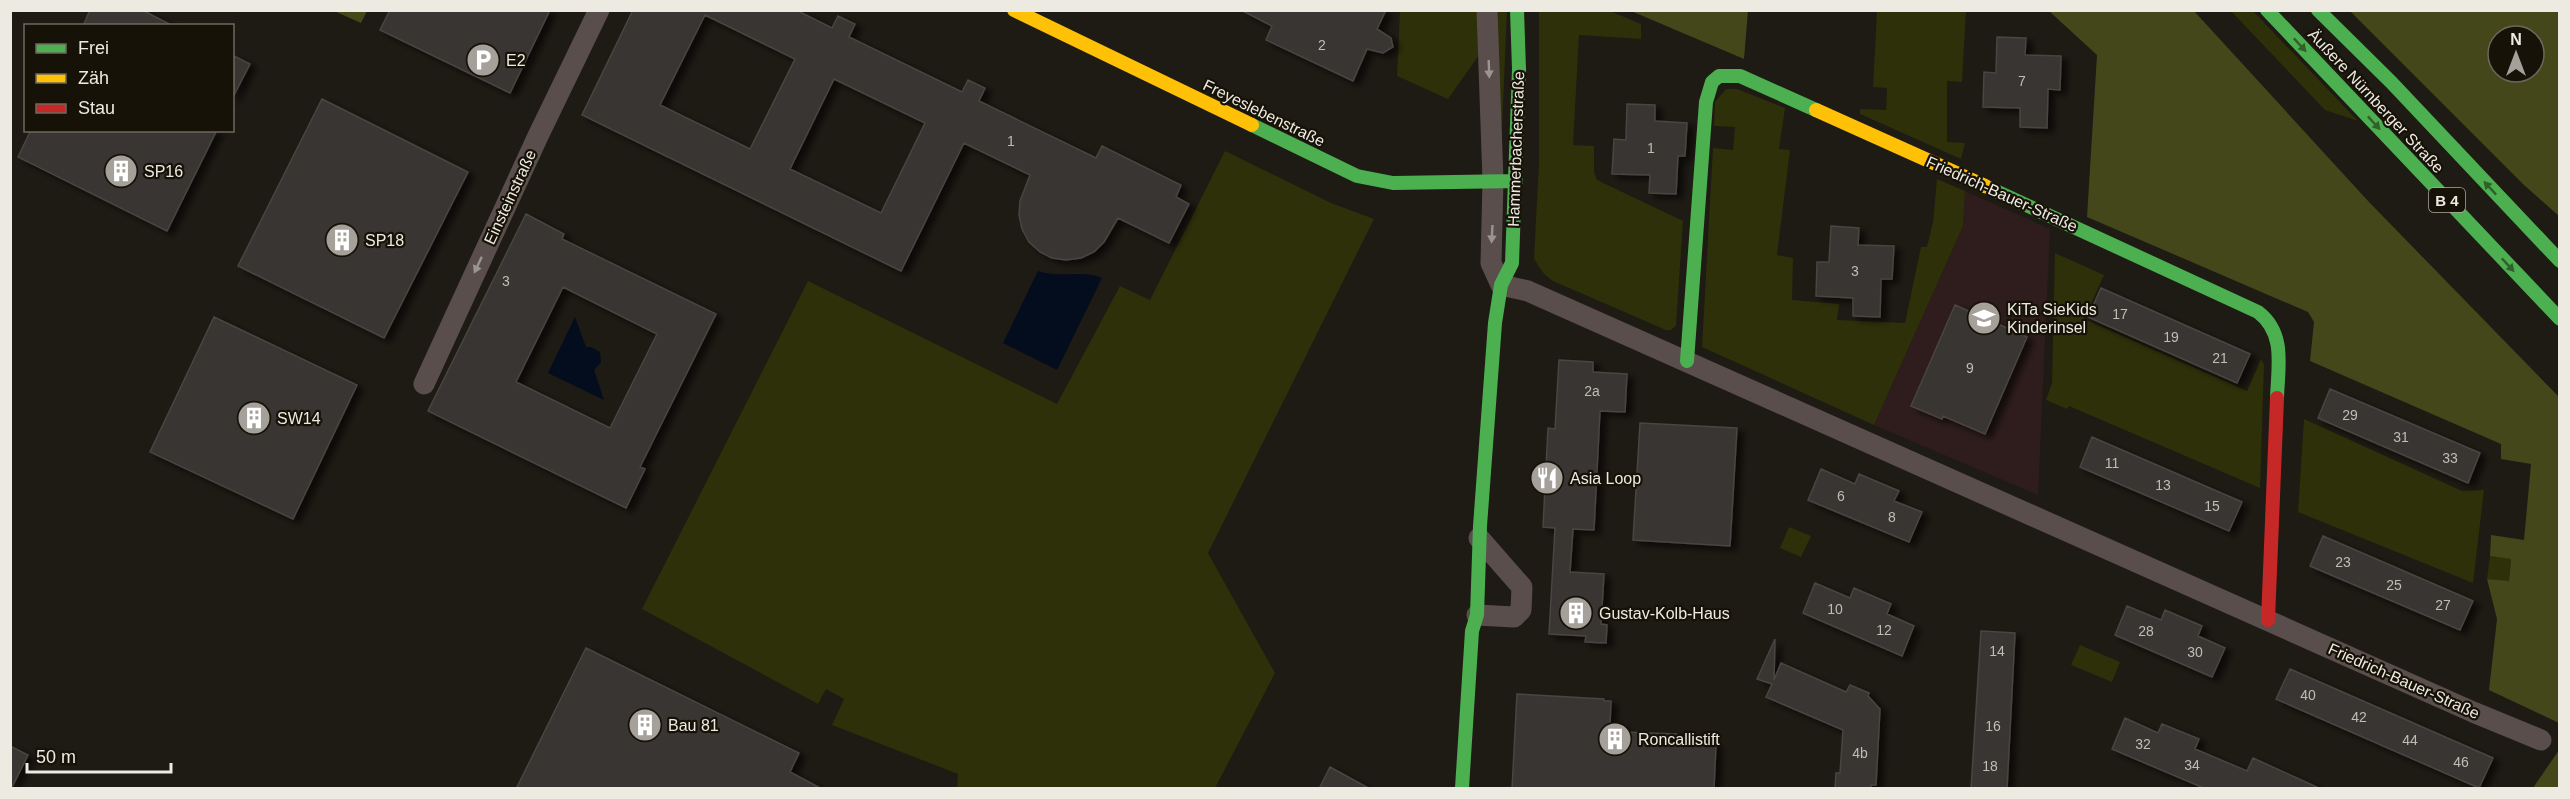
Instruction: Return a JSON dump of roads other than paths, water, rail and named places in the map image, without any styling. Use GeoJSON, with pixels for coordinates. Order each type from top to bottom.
{"type":"FeatureCollection","features":[{"type":"Feature","properties":{"kind":"main road","name":"Freyeslebenstraße"},"geometry":{"type":"LineString","coordinates":[[1014,10],[1357,176],[1393,183],[1516,181]]}},
{"type":"Feature","properties":{"kind":"main road","name":"Hammerbacherstraße"},"geometry":{"type":"LineString","coordinates":[[1462,789],[1472,631],[1477,615],[1479,538],[1495,323],[1501,285],[1512,263],[1519,69],[1517,10]]}},
{"type":"Feature","properties":{"kind":"main road","name":"Äußere Nürnberger Straße"},"geometry":{"type":"LineString","coordinates":[[2267,10],[2559,319]]}},
{"type":"Feature","properties":{"kind":"main road","name":"Äußere Nürnberger Straße"},"geometry":{"type":"LineString","coordinates":[[2318,10],[2391,82],[2559,261]]}},
{"type":"Feature","properties":{"kind":"main road","name":"Friedrich-Bauer-Straße"},"geometry":{"type":"LineString","coordinates":[[1687,362],[1706,102],[1712,82],[1719,76],[1740,76],[2252,307],[2269,319],[2277,334],[2279,350],[2268,620]]}},
{"type":"Feature","properties":{"kind":"street","name":"Einsteinstraße"},"geometry":{"type":"LineString","coordinates":[[424,384],[538,136],[599,10]]}},
{"type":"Feature","properties":{"kind":"street","name":"Hammerbacherstraße"},"geometry":{"type":"LineString","coordinates":[[1487,10],[1493,181],[1491,263],[1501,285]]}},
{"type":"Feature","properties":{"kind":"street","name":"Friedrich-Bauer-Straße"},"geometry":{"type":"LineString","coordinates":[[1501,285],[1528,291],[2541,740]]}},
{"type":"Feature","properties":{"kind":"street"},"geometry":{"type":"LineString","coordinates":[[1477,615],[1514,617],[1521,610],[1522,587],[1479,538]]}},
{"type":"Feature","properties":{"kind":"water"},"geometry":{"type":"Polygon","coordinates":[[[1038,271],[1056,274],[1087,274],[1102,278],[1057,370],[1003,343],[1038,271]]]}},
{"type":"Feature","properties":{"kind":"water"},"geometry":{"type":"Polygon","coordinates":[[[575,317],[586,347],[600,352],[601,362],[594,370],[604,400],[548,373],[575,317]]]}},
{"type":"Feature","properties":{"kind":"place","name":"E2"},"geometry":{"type":"Point","coordinates":[483,60]}},
{"type":"Feature","properties":{"kind":"place","name":"SP16"},"geometry":{"type":"Point","coordinates":[121,171]}},
{"type":"Feature","properties":{"kind":"place","name":"SP18"},"geometry":{"type":"Point","coordinates":[342,240]}},
{"type":"Feature","properties":{"kind":"place","name":"KiTa SieKids Kinderinsel"},"geometry":{"type":"Point","coordinates":[1984,318]}},
{"type":"Feature","properties":{"kind":"place","name":"SW14"},"geometry":{"type":"Point","coordinates":[254,418]}},
{"type":"Feature","properties":{"kind":"place","name":"Asia Loop"},"geometry":{"type":"Point","coordinates":[1547,478]}},
{"type":"Feature","properties":{"kind":"place","name":"Gustav-Kolb-Haus"},"geometry":{"type":"Point","coordinates":[1576,613]}},
{"type":"Feature","properties":{"kind":"place","name":"Bau 81"},"geometry":{"type":"Point","coordinates":[645,725]}},
{"type":"Feature","properties":{"kind":"place","name":"Roncallistift"},"geometry":{"type":"Point","coordinates":[1615,739]}}]}
